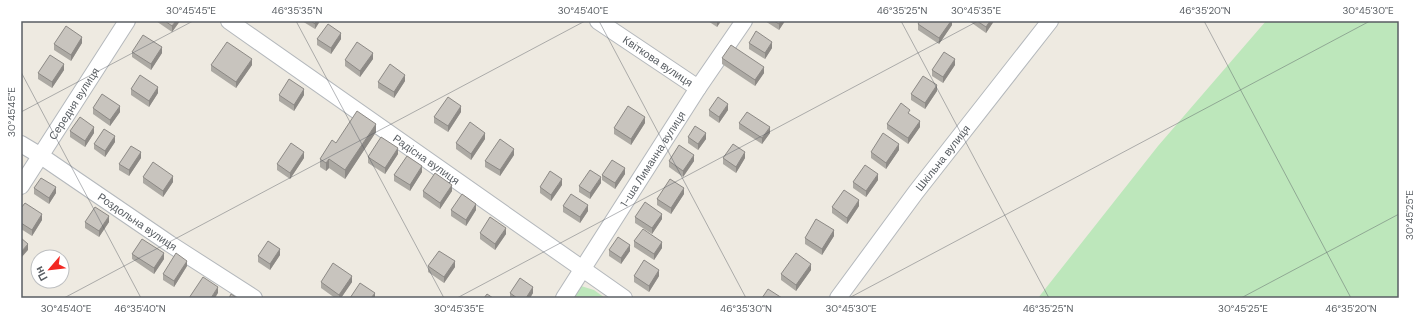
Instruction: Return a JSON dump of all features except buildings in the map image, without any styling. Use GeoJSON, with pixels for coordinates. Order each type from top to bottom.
{"type":"FeatureCollection","features":[{"type":"Feature","properties":{"kind":"street","name":"Середня вулиця"},"geometry":{"type":"LineString","coordinates":[[21,186],[127,21]]}},
{"type":"Feature","properties":{"kind":"street","name":"Радісна вулиця"},"geometry":{"type":"LineString","coordinates":[[229,21],[624,298]]}},
{"type":"Feature","properties":{"kind":"street","name":"Квіткова вулиця"},"geometry":{"type":"LineString","coordinates":[[598,21],[698,88]]}},
{"type":"Feature","properties":{"kind":"street","name":"1-ша Лиманна вулиця"},"geometry":{"type":"LineString","coordinates":[[564,298],[698,88],[744,21]]}},
{"type":"Feature","properties":{"kind":"street","name":"Шкільна вулиця"},"geometry":{"type":"LineString","coordinates":[[838,298],[916,192],[1050,21]]}},
{"type":"Feature","properties":{"kind":"street","name":"Роздольна вулиця"},"geometry":{"type":"LineString","coordinates":[[21,144],[170,244],[254,298]]}},
{"type":"Feature","properties":{"kind":"green space"},"geometry":{"type":"Polygon","coordinates":[[[1266,21],[1399,21],[1399,298],[1038,298],[1158,146],[1266,21]]]}},
{"type":"Feature","properties":{"kind":"green space"},"geometry":{"type":"Polygon","coordinates":[[[581,286],[594,290],[605,298],[573,298],[581,286]]]}}]}
